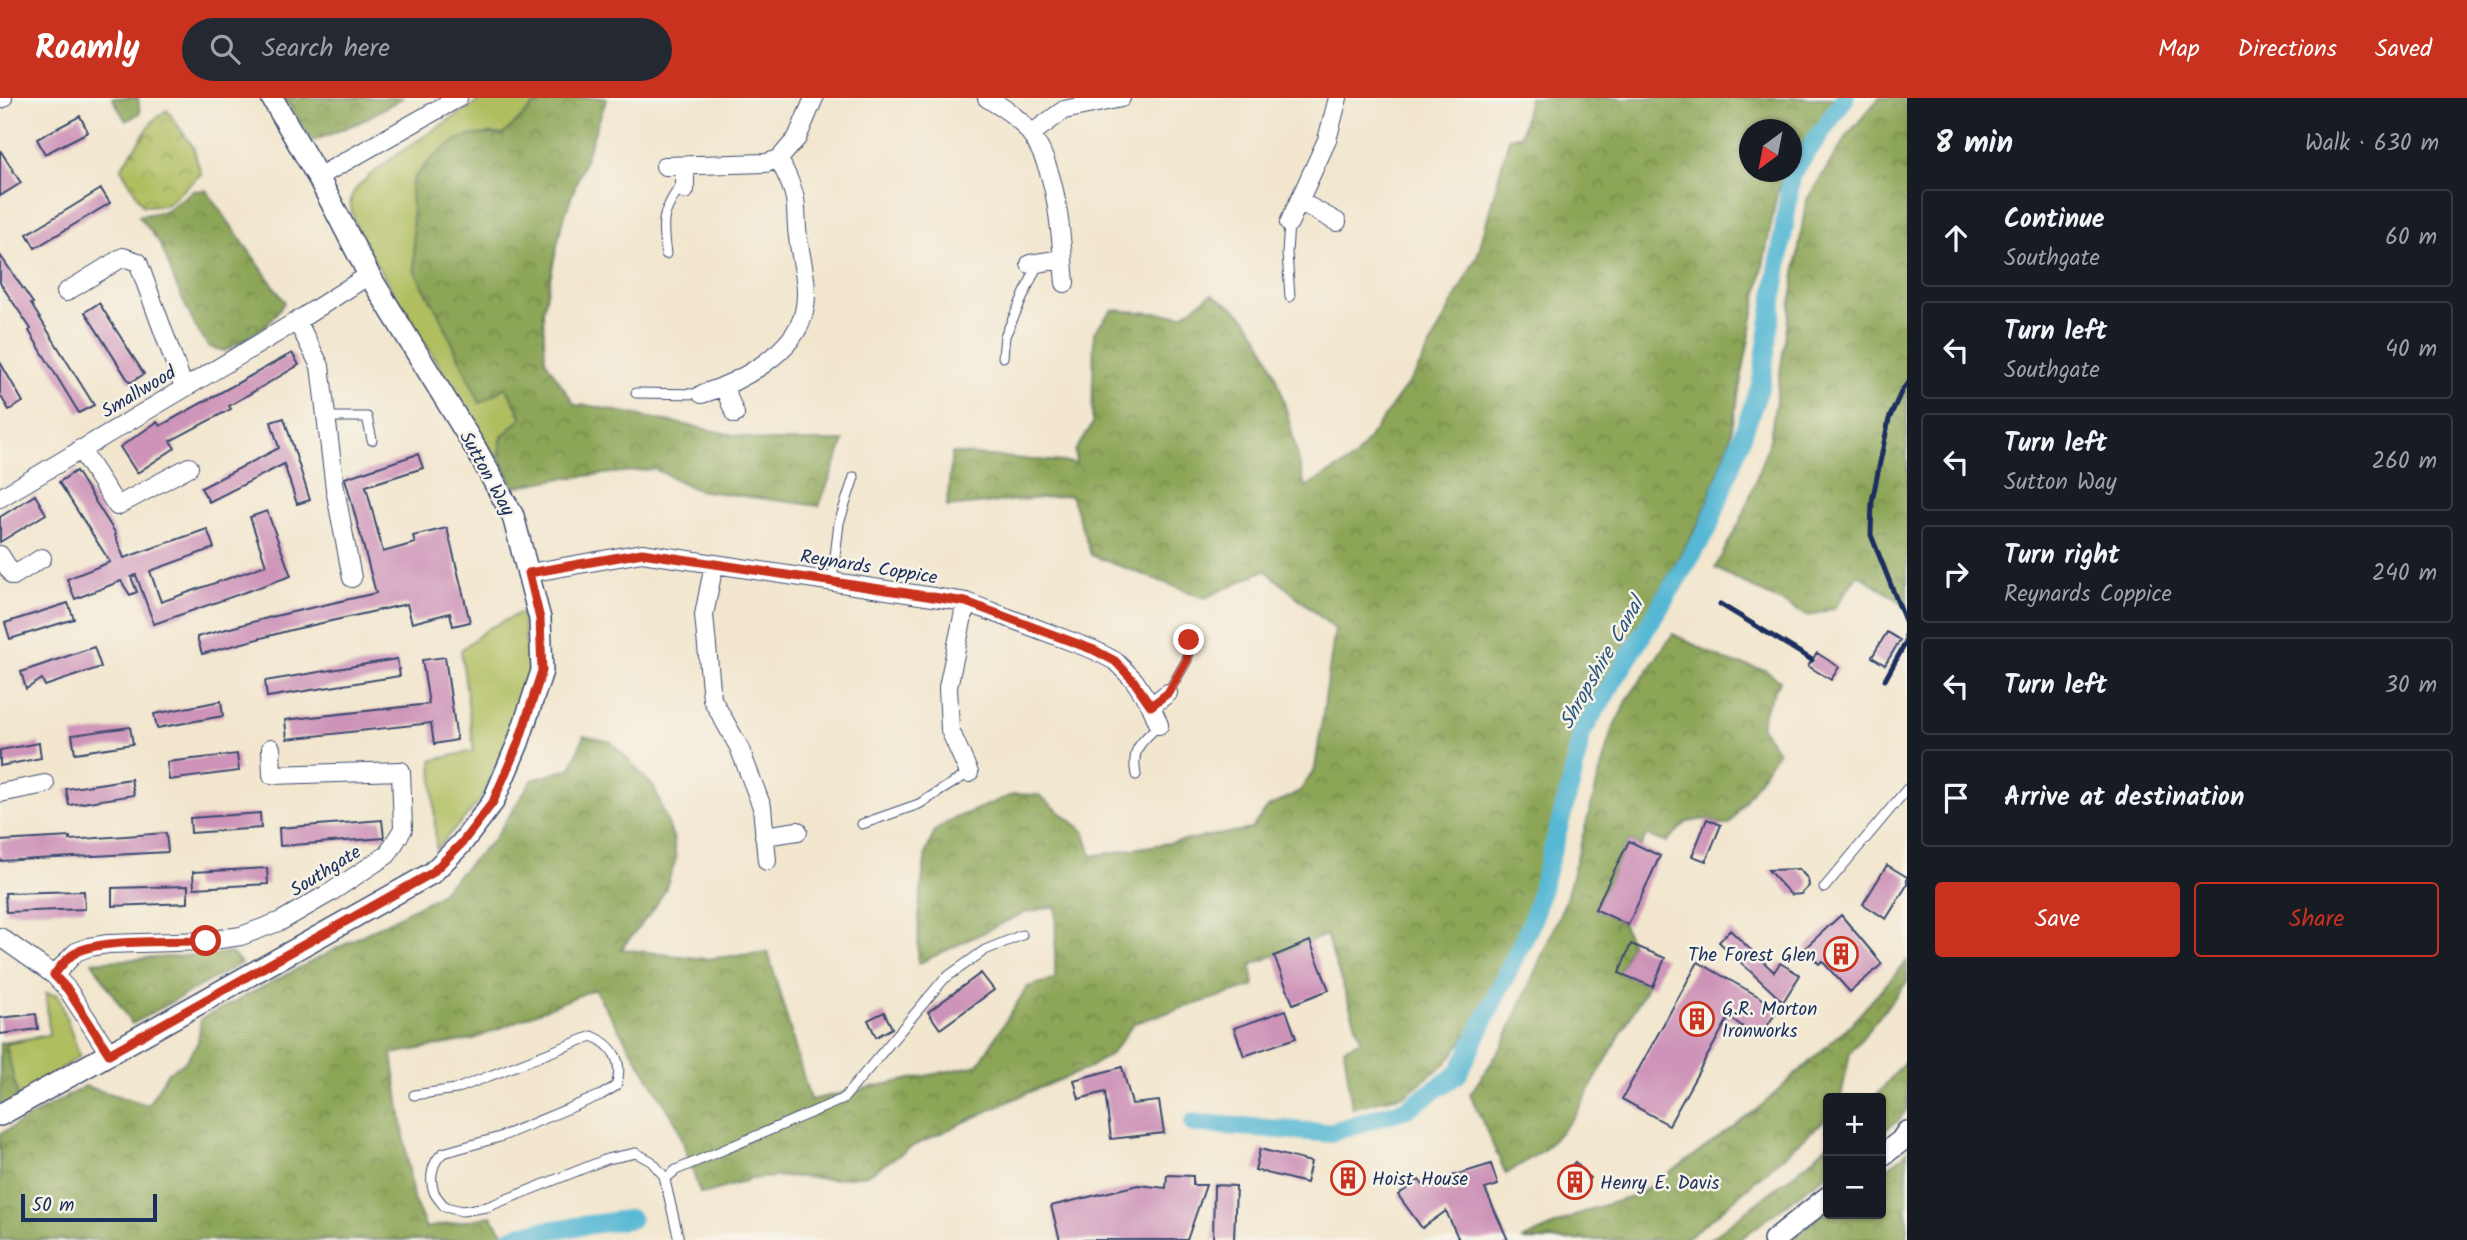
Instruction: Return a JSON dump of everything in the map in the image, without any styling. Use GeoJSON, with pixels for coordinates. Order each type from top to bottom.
{"type":"FeatureCollection","features":[{"type":"Feature","properties":{"kind":"street","name":"Sutton Way"},"geometry":{"type":"LineString","coordinates":[[0,1115],[432,873],[461,844],[493,802],[518,744],[542,671],[540,619],[513,516],[476,449],[369,275],[318,177],[272,98]]}},
{"type":"Feature","properties":{"kind":"street"},"geometry":{"type":"LineString","coordinates":[[318,177],[458,98]]}},
{"type":"Feature","properties":{"kind":"street"},"geometry":{"type":"LineString","coordinates":[[665,166],[685,178],[779,159],[797,138],[814,98]]}},
{"type":"Feature","properties":{"kind":"street"},"geometry":{"type":"LineString","coordinates":[[987,98],[1015,117],[1031,134],[1054,184],[1065,283]]}},
{"type":"Feature","properties":{"kind":"street"},"geometry":{"type":"LineString","coordinates":[[1031,134],[1064,110],[1121,98]]}},
{"type":"Feature","properties":{"kind":"street"},"geometry":{"type":"LineString","coordinates":[[1289,223],[1327,140],[1338,98]]}},
{"type":"Feature","properties":{"kind":"street"},"geometry":{"type":"LineString","coordinates":[[702,394],[745,377],[783,348],[804,314],[804,263],[798,238],[795,198],[779,159]]}},
{"type":"Feature","properties":{"kind":"street"},"geometry":{"type":"LineString","coordinates":[[1299,201],[1337,222]]}},
{"type":"Feature","properties":{"kind":"street"},"geometry":{"type":"LineString","coordinates":[[66,292],[123,257],[138,262],[184,388]]}},
{"type":"Feature","properties":{"kind":"street"},"geometry":{"type":"LineString","coordinates":[[1034,263],[1062,259]]}},
{"type":"Feature","properties":{"kind":"street","name":"Smallwood"},"geometry":{"type":"LineString","coordinates":[[0,498],[297,321],[369,275]]}},
{"type":"Feature","properties":{"kind":"street"},"geometry":{"type":"LineString","coordinates":[[297,321],[320,366],[335,489],[352,578]]}},
{"type":"Feature","properties":{"kind":"street"},"geometry":{"type":"LineString","coordinates":[[724,387],[735,414]]}},
{"type":"Feature","properties":{"kind":"street"},"geometry":{"type":"LineString","coordinates":[[80,449],[117,506],[189,467]]}},
{"type":"Feature","properties":{"kind":"street","name":"Reynards Coppice"},"geometry":{"type":"LineString","coordinates":[[529,573],[642,553],[966,602],[1094,650],[1115,661],[1133,680],[1151,706],[1159,725]]}},
{"type":"Feature","properties":{"kind":"street"},"geometry":{"type":"LineString","coordinates":[[0,555],[13,576],[42,558]]}},
{"type":"Feature","properties":{"kind":"street"},"geometry":{"type":"LineString","coordinates":[[714,564],[704,615],[712,699],[739,747],[762,807],[767,861]]}},
{"type":"Feature","properties":{"kind":"street"},"geometry":{"type":"LineString","coordinates":[[966,602],[948,687],[950,730],[969,773]]}},
{"type":"Feature","properties":{"kind":"street"},"geometry":{"type":"LineString","coordinates":[[1151,706],[1168,693]]}},
{"type":"Feature","properties":{"kind":"street","name":"Southgate"},"geometry":{"type":"LineString","coordinates":[[54,975],[76,952],[89,947],[206,941],[241,936],[281,921],[387,855],[403,829],[401,771],[272,775],[271,748]]}},
{"type":"Feature","properties":{"kind":"street"},"geometry":{"type":"LineString","coordinates":[[0,793],[45,785]]}},
{"type":"Feature","properties":{"kind":"street"},"geometry":{"type":"LineString","coordinates":[[765,836],[799,831]]}},
{"type":"Feature","properties":{"kind":"street"},"geometry":{"type":"LineString","coordinates":[[0,937],[54,975],[68,990],[109,1054]]}},
{"type":"Feature","properties":{"kind":"street"},"geometry":{"type":"LineString","coordinates":[[1886,1152],[1901,1141],[1907,1132]]}},
{"type":"Feature","properties":{"kind":"street"},"geometry":{"type":"LineString","coordinates":[[1774,1240],[1823,1201]]}},
{"type":"Feature","properties":{"kind":"lane"},"geometry":{"type":"LineString","coordinates":[[666,254],[662,225],[668,205],[685,178]]}},
{"type":"Feature","properties":{"kind":"lane"},"geometry":{"type":"LineString","coordinates":[[1289,223],[1286,253],[1290,298]]}},
{"type":"Feature","properties":{"kind":"lane"},"geometry":{"type":"LineString","coordinates":[[1003,357],[1005,336],[1034,263]]}},
{"type":"Feature","properties":{"kind":"lane"},"geometry":{"type":"LineString","coordinates":[[636,393],[702,394]]}},
{"type":"Feature","properties":{"kind":"lane"},"geometry":{"type":"LineString","coordinates":[[326,417],[367,417],[372,440]]}},
{"type":"Feature","properties":{"kind":"lane"},"geometry":{"type":"LineString","coordinates":[[832,582],[839,523],[853,477]]}},
{"type":"Feature","properties":{"kind":"lane"},"geometry":{"type":"LineString","coordinates":[[1168,693],[1187,660],[1189,640]]}},
{"type":"Feature","properties":{"kind":"lane"},"geometry":{"type":"LineString","coordinates":[[1136,775],[1135,750],[1159,725]]}},
{"type":"Feature","properties":{"kind":"lane"},"geometry":{"type":"LineString","coordinates":[[862,824],[919,804],[969,773]]}},
{"type":"Feature","properties":{"kind":"lane"},"geometry":{"type":"LineString","coordinates":[[1824,888],[1907,789]]}},
{"type":"Feature","properties":{"kind":"lane"},"geometry":{"type":"LineString","coordinates":[[665,1179],[676,1170],[843,1099],[944,979],[985,950],[1022,935]]}},
{"type":"Feature","properties":{"kind":"lane"},"geometry":{"type":"LineString","coordinates":[[414,1095],[456,1088],[592,1036],[606,1041],[616,1055],[621,1073],[616,1086],[601,1095],[500,1137],[443,1153],[432,1167],[433,1192],[445,1207],[461,1210],[487,1206],[607,1159],[636,1153],[651,1161],[665,1179],[679,1240]]}},
{"type":"Feature","properties":{"kind":"green space"},"geometry":{"type":"Polygon","coordinates":[[[112,98],[138,98],[140,113],[126,121],[112,98]]]}},
{"type":"Feature","properties":{"kind":"green space"},"geometry":{"type":"Polygon","coordinates":[[[284,98],[402,98],[360,122],[313,141],[284,98]]]}},
{"type":"Feature","properties":{"kind":"green space"},"geometry":{"type":"Polygon","coordinates":[[[484,98],[542,98],[503,135],[489,133],[428,163],[416,175],[411,185],[415,272],[439,314],[480,402],[506,387],[522,418],[502,437],[499,454],[514,487],[370,254],[357,227],[351,204],[351,198],[357,188],[389,160],[484,98]]]}},
{"type":"Feature","properties":{"kind":"green space"},"geometry":{"type":"Polygon","coordinates":[[[542,98],[607,98],[562,223],[543,312],[545,360],[575,405],[592,406],[764,441],[844,441],[819,506],[697,490],[655,469],[562,478],[514,487],[499,455],[502,437],[522,417],[506,387],[480,403],[439,314],[415,272],[411,185],[435,155],[448,146],[459,139],[472,136],[503,135],[542,98]]]}},
{"type":"Feature","properties":{"kind":"green space"},"geometry":{"type":"Polygon","coordinates":[[[1529,98],[1838,98],[1840,102],[1802,149],[1802,119],[1739,119],[1739,182],[1782,182],[1777,193],[1729,443],[1701,520],[1596,698],[1570,749],[1560,827],[1527,925],[1482,1014],[1447,1062],[1406,1094],[1352,1108],[1344,1048],[1361,1040],[1326,935],[1251,965],[1254,986],[1134,1023],[1112,1053],[1087,1069],[1027,1093],[915,1145],[867,1175],[831,1179],[787,1176],[751,1179],[708,1193],[700,1193],[677,1124],[594,989],[474,1039],[392,1054],[413,1198],[426,1228],[491,1216],[509,1240],[0,1240],[0,1134],[85,1086],[148,1105],[168,1072],[184,1063],[198,1042],[201,1019],[436,897],[494,839],[532,780],[571,768],[584,736],[611,742],[654,787],[673,837],[676,859],[665,890],[653,910],[621,949],[705,959],[768,952],[810,1100],[978,1065],[1027,987],[1055,979],[1056,906],[1024,913],[918,964],[919,907],[926,852],[935,831],[951,820],[1014,794],[1039,795],[1085,832],[1092,856],[1251,829],[1268,807],[1299,792],[1315,769],[1335,629],[1265,570],[1205,598],[1091,555],[1071,495],[947,507],[952,453],[1076,463],[1075,451],[1092,425],[1094,332],[1112,310],[1182,315],[1212,294],[1239,312],[1264,347],[1282,394],[1305,487],[1354,459],[1417,371],[1478,254],[1509,138],[1521,135],[1529,98]]]}},
{"type":"Feature","properties":{"kind":"green space"},"geometry":{"type":"Polygon","coordinates":[[[1879,98],[1907,98],[1907,606],[1858,574],[1835,608],[1808,616],[1715,568],[1744,513],[1770,439],[1806,201],[1848,134],[1879,98]]]}},
{"type":"Feature","properties":{"kind":"green space"},"geometry":{"type":"Polygon","coordinates":[[[167,110],[193,147],[201,174],[166,205],[143,206],[121,168],[153,121],[167,110]]]}},
{"type":"Feature","properties":{"kind":"green space"},"geometry":{"type":"Polygon","coordinates":[[[206,190],[285,302],[267,325],[225,351],[209,347],[195,326],[161,245],[139,216],[165,211],[193,191],[206,190]]]}},
{"type":"Feature","properties":{"kind":"green space"},"geometry":{"type":"Polygon","coordinates":[[[522,612],[529,671],[507,743],[480,801],[436,849],[432,760],[474,751],[461,650],[487,629],[522,612]]]}},
{"type":"Feature","properties":{"kind":"green space"},"geometry":{"type":"Polygon","coordinates":[[[1673,634],[1726,661],[1765,670],[1780,681],[1765,709],[1761,727],[1778,751],[1729,825],[1721,825],[1707,819],[1687,822],[1666,842],[1646,835],[1641,847],[1629,841],[1595,909],[1622,922],[1631,944],[1619,973],[1648,985],[1575,1116],[1545,1149],[1506,1174],[1470,1094],[1503,1045],[1565,902],[1611,732],[1629,697],[1673,634]]]}},
{"type":"Feature","properties":{"kind":"green space"},"geometry":{"type":"Polygon","coordinates":[[[231,953],[241,963],[132,1024],[92,962],[231,953]]]}},
{"type":"Feature","properties":{"kind":"green space"},"geometry":{"type":"Polygon","coordinates":[[[1907,961],[1907,982],[1850,1053],[1842,1093],[1823,1093],[1823,1121],[1714,1217],[1683,1240],[1522,1240],[1588,1210],[1635,1196],[1760,1107],[1852,1023],[1907,961]]]}},
{"type":"Feature","properties":{"kind":"green space"},"geometry":{"type":"Polygon","coordinates":[[[46,993],[58,995],[80,1056],[18,1098],[5,1044],[49,1035],[46,993]]]}},
{"type":"Feature","properties":{"kind":"green space"},"geometry":{"type":"Polygon","coordinates":[[[49,1035],[6,1044],[18,1098],[0,1107],[0,1043],[49,1035]]]}},
{"type":"Feature","properties":{"kind":"green space"},"geometry":{"type":"Polygon","coordinates":[[[1907,1059],[1907,1109],[1899,1120],[1886,1129],[1886,1093],[1878,1093],[1907,1059]]]}},
{"type":"Feature","properties":{"kind":"green space"},"geometry":{"type":"Polygon","coordinates":[[[1823,1149],[1823,1177],[1739,1240],[1709,1240],[1823,1149]]]}},
{"type":"Feature","properties":{"kind":"green space"},"geometry":{"type":"Polygon","coordinates":[[[1907,1150],[1907,1240],[1788,1240],[1823,1214],[1823,1219],[1886,1219],[1886,1168],[1907,1150]]]}},
{"type":"Feature","properties":{"kind":"building"},"geometry":{"type":"Polygon","coordinates":[[[80,116],[88,132],[45,154],[37,139],[80,116]]]}},
{"type":"Feature","properties":{"kind":"building"},"geometry":{"type":"Polygon","coordinates":[[[0,150],[21,183],[0,196],[0,150]]]}},
{"type":"Feature","properties":{"kind":"building"},"geometry":{"type":"Polygon","coordinates":[[[101,189],[110,203],[35,248],[27,234],[101,189]]]}},
{"type":"Feature","properties":{"kind":"building"},"geometry":{"type":"Polygon","coordinates":[[[0,255],[33,303],[31,304],[94,405],[79,413],[29,331],[31,329],[0,283],[0,255]]]}},
{"type":"Feature","properties":{"kind":"building"},"geometry":{"type":"Polygon","coordinates":[[[99,303],[144,374],[130,383],[85,312],[99,303]]]}},
{"type":"Feature","properties":{"kind":"building"},"geometry":{"type":"Polygon","coordinates":[[[292,353],[299,365],[229,406],[231,409],[170,441],[175,448],[137,473],[120,447],[157,422],[160,426],[292,353]]]}},
{"type":"Feature","properties":{"kind":"building"},"geometry":{"type":"Polygon","coordinates":[[[0,362],[23,402],[9,410],[0,395],[0,362]]]}},
{"type":"Feature","properties":{"kind":"building"},"geometry":{"type":"Polygon","coordinates":[[[284,418],[310,500],[297,504],[284,464],[209,502],[201,488],[279,448],[271,422],[284,418]]]}},
{"type":"Feature","properties":{"kind":"building"},"geometry":{"type":"Polygon","coordinates":[[[418,454],[423,468],[366,486],[383,552],[415,543],[413,536],[447,528],[470,622],[453,626],[450,613],[412,623],[407,604],[291,630],[202,654],[197,637],[376,593],[345,478],[418,454]]]}},
{"type":"Feature","properties":{"kind":"building"},"geometry":{"type":"Polygon","coordinates":[[[76,471],[116,534],[124,558],[207,529],[214,548],[150,571],[161,602],[266,565],[250,517],[267,511],[291,576],[154,624],[136,575],[131,577],[137,592],[130,595],[121,581],[75,599],[67,579],[110,562],[59,482],[76,471]]]}},
{"type":"Feature","properties":{"kind":"building"},"geometry":{"type":"Polygon","coordinates":[[[35,495],[46,514],[0,542],[0,517],[35,495]]]}},
{"type":"Feature","properties":{"kind":"building"},"geometry":{"type":"Polygon","coordinates":[[[68,603],[74,619],[10,639],[5,623],[68,603]]]}},
{"type":"Feature","properties":{"kind":"building"},"geometry":{"type":"Polygon","coordinates":[[[1887,632],[1900,640],[1885,665],[1872,657],[1887,632]]]}},
{"type":"Feature","properties":{"kind":"building"},"geometry":{"type":"Polygon","coordinates":[[[94,647],[101,667],[45,686],[42,679],[26,689],[21,672],[94,647]]]}},
{"type":"Feature","properties":{"kind":"building"},"geometry":{"type":"Polygon","coordinates":[[[1817,653],[1839,667],[1831,680],[1808,666],[1817,653]]]}},
{"type":"Feature","properties":{"kind":"building"},"geometry":{"type":"Polygon","coordinates":[[[445,657],[457,740],[434,744],[431,723],[287,739],[285,720],[429,704],[422,660],[445,657]]]}},
{"type":"Feature","properties":{"kind":"building"},"geometry":{"type":"Polygon","coordinates":[[[397,659],[400,676],[267,697],[265,681],[397,659]]]}},
{"type":"Feature","properties":{"kind":"building"},"geometry":{"type":"Polygon","coordinates":[[[221,701],[223,716],[157,728],[154,714],[221,701]]]}},
{"type":"Feature","properties":{"kind":"building"},"geometry":{"type":"Polygon","coordinates":[[[130,727],[133,744],[75,753],[72,735],[130,727]]]}},
{"type":"Feature","properties":{"kind":"building"},"geometry":{"type":"Polygon","coordinates":[[[39,743],[41,758],[0,766],[0,750],[39,743]]]}},
{"type":"Feature","properties":{"kind":"building"},"geometry":{"type":"Polygon","coordinates":[[[237,754],[239,771],[169,780],[167,762],[237,754]]]}},
{"type":"Feature","properties":{"kind":"building"},"geometry":{"type":"Polygon","coordinates":[[[131,779],[134,795],[69,805],[66,789],[131,779]]]}},
{"type":"Feature","properties":{"kind":"building"},"geometry":{"type":"Polygon","coordinates":[[[260,813],[261,828],[191,833],[190,818],[260,813]]]}},
{"type":"Feature","properties":{"kind":"building"},"geometry":{"type":"Polygon","coordinates":[[[1707,819],[1721,825],[1706,861],[1692,856],[1707,819]]]}},
{"type":"Feature","properties":{"kind":"building"},"geometry":{"type":"Polygon","coordinates":[[[382,820],[384,838],[280,846],[279,828],[382,820]]]}},
{"type":"Feature","properties":{"kind":"building"},"geometry":{"type":"Polygon","coordinates":[[[166,833],[168,852],[0,861],[0,841],[70,837],[70,840],[166,833]]]}},
{"type":"Feature","properties":{"kind":"building"},"geometry":{"type":"Polygon","coordinates":[[[1629,841],[1660,856],[1628,925],[1595,909],[1629,841]]]}},
{"type":"Feature","properties":{"kind":"building"},"geometry":{"type":"Polygon","coordinates":[[[1887,865],[1907,877],[1907,885],[1886,919],[1863,904],[1887,865]]]}},
{"type":"Feature","properties":{"kind":"building"},"geometry":{"type":"Polygon","coordinates":[[[267,868],[268,884],[194,888],[193,872],[267,868]]]}},
{"type":"Feature","properties":{"kind":"building"},"geometry":{"type":"Polygon","coordinates":[[[1799,869],[1808,879],[1809,886],[1801,894],[1791,895],[1768,870],[1799,869]]]}},
{"type":"Feature","properties":{"kind":"building"},"geometry":{"type":"Polygon","coordinates":[[[188,886],[188,903],[112,906],[112,888],[188,886]]]}},
{"type":"Feature","properties":{"kind":"building"},"geometry":{"type":"Polygon","coordinates":[[[84,891],[85,909],[6,912],[5,893],[84,891]]]}},
{"type":"Feature","properties":{"kind":"building","name":"The Forest Glen"},"geometry":{"type":"Polygon","coordinates":[[[1841,915],[1882,964],[1850,992],[1822,961],[1819,964],[1805,948],[1841,915]]]}},
{"type":"Feature","properties":{"kind":"building"},"geometry":{"type":"Polygon","coordinates":[[[1730,930],[1774,972],[1780,963],[1800,975],[1783,1002],[1719,942],[1730,930]]]}},
{"type":"Feature","properties":{"kind":"building"},"geometry":{"type":"Polygon","coordinates":[[[1310,941],[1329,990],[1293,1004],[1274,956],[1310,941]]]}},
{"type":"Feature","properties":{"kind":"building"},"geometry":{"type":"Polygon","coordinates":[[[1631,944],[1665,958],[1653,987],[1619,973],[1631,944]]]}},
{"type":"Feature","properties":{"kind":"building","name":"G.R. Morton Ironworks"},"geometry":{"type":"Polygon","coordinates":[[[1698,962],[1779,1008],[1759,1038],[1729,1017],[1669,1125],[1622,1099],[1698,962]]]}},
{"type":"Feature","properties":{"kind":"building"},"geometry":{"type":"Polygon","coordinates":[[[981,973],[994,990],[940,1029],[928,1012],[981,973]]]}},
{"type":"Feature","properties":{"kind":"building"},"geometry":{"type":"Polygon","coordinates":[[[1286,1010],[1296,1038],[1244,1056],[1234,1028],[1286,1010]]]}},
{"type":"Feature","properties":{"kind":"building"},"geometry":{"type":"Polygon","coordinates":[[[884,1012],[892,1028],[876,1037],[868,1020],[884,1012]]]}},
{"type":"Feature","properties":{"kind":"building"},"geometry":{"type":"Polygon","coordinates":[[[36,1014],[38,1029],[0,1034],[0,1018],[36,1014]]]}},
{"type":"Feature","properties":{"kind":"building"},"geometry":{"type":"Polygon","coordinates":[[[1122,1067],[1132,1104],[1159,1101],[1164,1133],[1111,1139],[1105,1092],[1079,1099],[1074,1080],[1122,1067]]]}},
{"type":"Feature","properties":{"kind":"building"},"geometry":{"type":"Polygon","coordinates":[[[1260,1149],[1311,1162],[1306,1183],[1255,1170],[1260,1149]]]}},
{"type":"Feature","properties":{"kind":"building","name":"Henry E. Davis"},"geometry":{"type":"Polygon","coordinates":[[[1575,1162],[1590,1178],[1574,1193],[1560,1177],[1575,1162]]]}},
{"type":"Feature","properties":{"kind":"building"},"geometry":{"type":"Polygon","coordinates":[[[1491,1164],[1498,1185],[1485,1189],[1508,1240],[1459,1240],[1446,1211],[1422,1228],[1398,1195],[1419,1180],[1423,1185],[1491,1164]]]}},
{"type":"Feature","properties":{"kind":"building","name":"Hoist House"},"geometry":{"type":"Polygon","coordinates":[[[1355,1167],[1361,1182],[1340,1189],[1335,1174],[1355,1167]]]}},
{"type":"Feature","properties":{"kind":"building"},"geometry":{"type":"Polygon","coordinates":[[[1167,1175],[1193,1176],[1193,1185],[1206,1185],[1187,1240],[1060,1240],[1051,1206],[1138,1185],[1166,1188],[1167,1175]]]}},
{"type":"Feature","properties":{"kind":"building"},"geometry":{"type":"Polygon","coordinates":[[[1214,1185],[1236,1186],[1234,1240],[1213,1240],[1214,1185]]]}},
{"type":"Feature","properties":{"kind":"waterway","name":"Shropshire Canal"},"geometry":{"type":"LineString","coordinates":[[1193,1123],[1328,1133],[1406,1109],[1458,1074],[1532,922],[1571,784],[1582,732],[1708,529],[1761,384],[1792,173],[1845,98]]}},
{"type":"Feature","properties":{"kind":"waterway","name":"Shropshire Canal"},"geometry":{"type":"LineString","coordinates":[[509,1240],[521,1234],[631,1219]]}},
{"type":"Feature","properties":{"kind":"railway"},"geometry":{"type":"LineString","coordinates":[[1885,680],[1906,642],[1906,623],[1871,535],[1872,501],[1889,419],[1907,384]]}},
{"type":"Feature","properties":{"kind":"railway"},"geometry":{"type":"LineString","coordinates":[[1720,604],[1812,660]]}},
{"type":"Feature","properties":{"kind":"place","name":"The Forest Glen"},"geometry":{"type":"Point","coordinates":[1841,954]}},
{"type":"Feature","properties":{"kind":"place","name":"G.R. Morton Ironworks"},"geometry":{"type":"Point","coordinates":[1697,1019]}},
{"type":"Feature","properties":{"kind":"place","name":"Hoist House"},"geometry":{"type":"Point","coordinates":[1348,1178]}},
{"type":"Feature","properties":{"kind":"place","name":"Henry E. Davis"},"geometry":{"type":"Point","coordinates":[1575,1182]}},
{"type":"Feature","properties":{"kind":"route"},"geometry":{"type":"LineString","coordinates":[[206,941],[89,947],[76,952],[54,975],[68,990],[109,1054],[432,873],[461,844],[493,802],[518,744],[542,671],[540,619],[529,573],[642,553],[966,602],[1094,650],[1115,661],[1133,680],[1151,706],[1168,693],[1187,660],[1189,640]]}}]}
